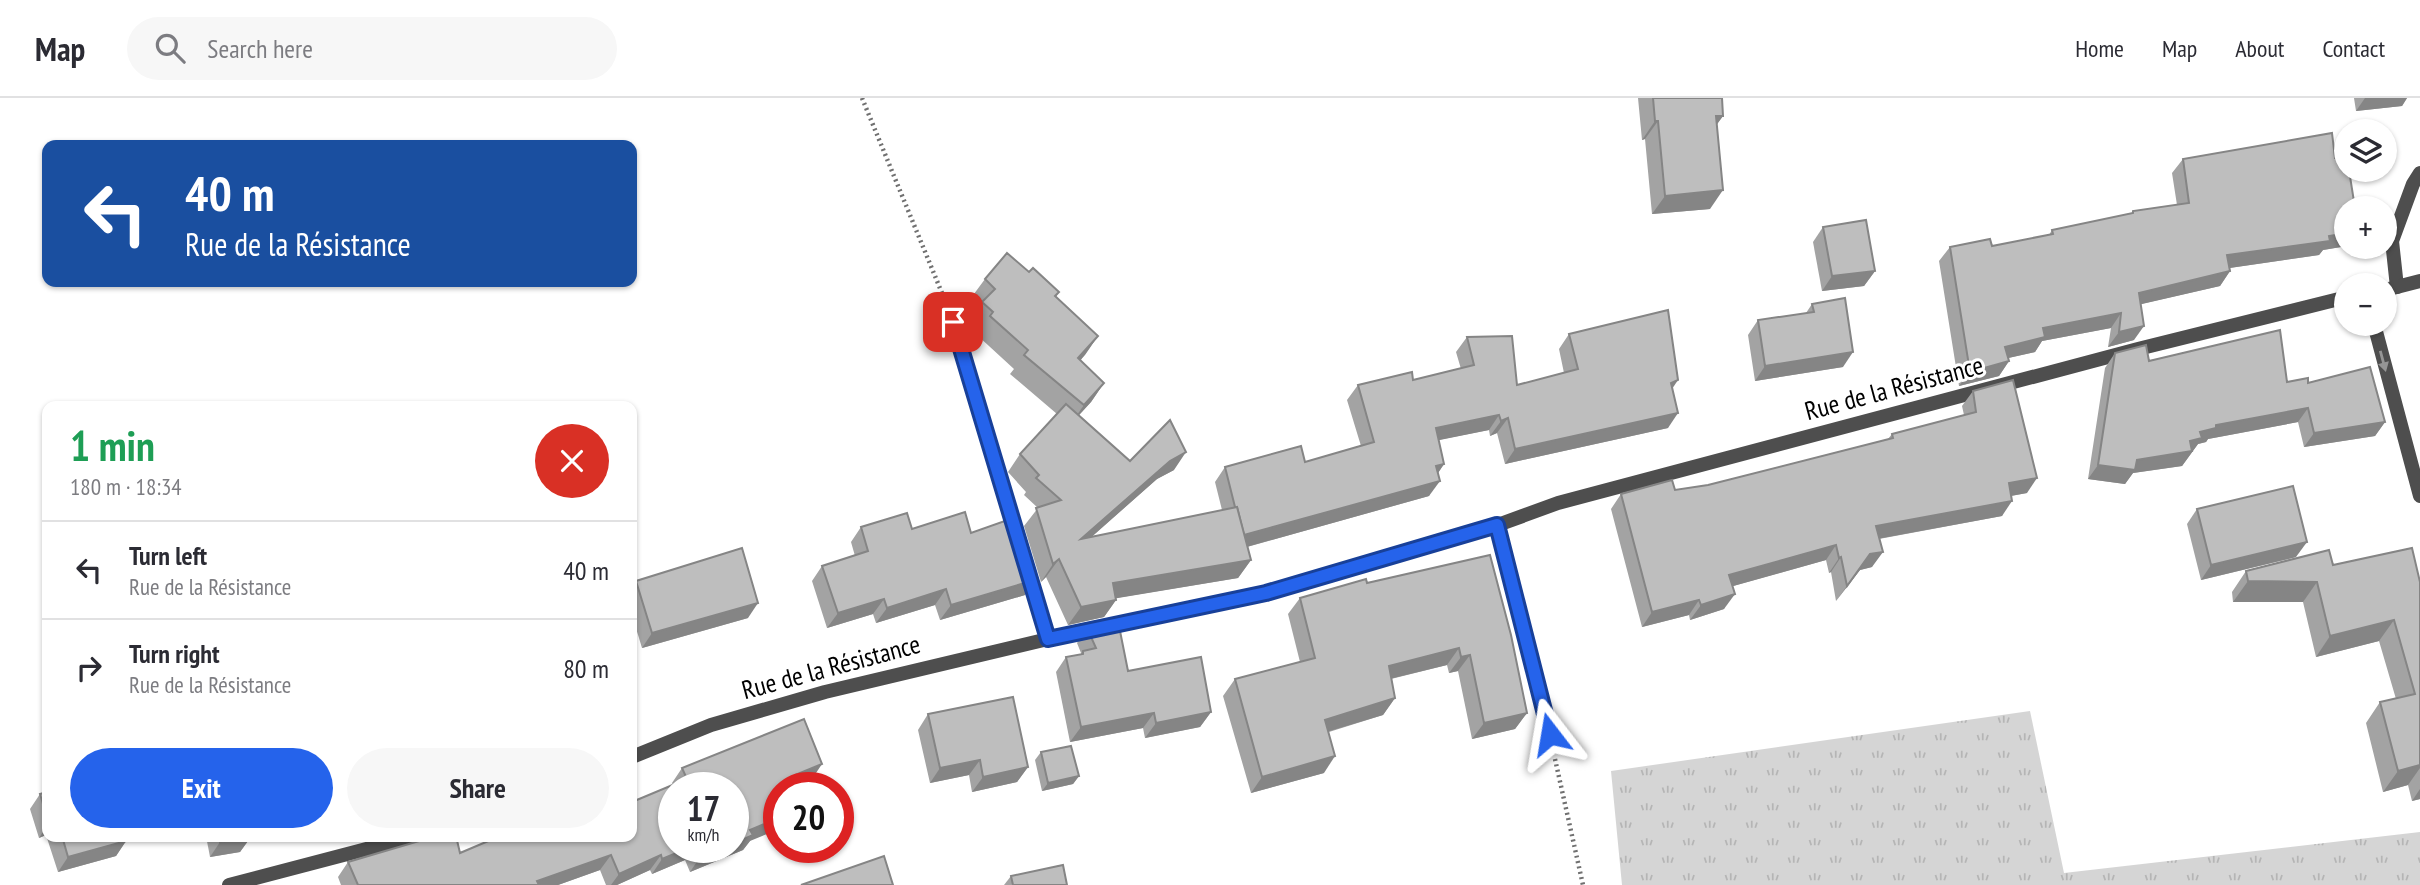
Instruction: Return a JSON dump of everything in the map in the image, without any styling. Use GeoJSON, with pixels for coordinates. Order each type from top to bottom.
{"type":"FeatureCollection","features":[{"type":"Feature","properties":{"kind":"street"},"geometry":{"type":"LineString","coordinates":[[2391,273],[2392,241],[2413,184],[2420,173]]}},
{"type":"Feature","properties":{"kind":"street"},"geometry":{"type":"LineString","coordinates":[[2397,287],[2420,281]]}},
{"type":"Feature","properties":{"kind":"street","name":"Rue de la Résistance"},"geometry":{"type":"LineString","coordinates":[[637,755],[711,724],[825,692],[1048,639],[1266,593],[1497,525],[1558,503],[2138,349],[2334,300]]}},
{"type":"Feature","properties":{"kind":"street"},"geometry":{"type":"LineString","coordinates":[[953,322],[1048,639]]}},
{"type":"Feature","properties":{"kind":"street"},"geometry":{"type":"LineString","coordinates":[[2377,336],[2420,496]]}},
{"type":"Feature","properties":{"kind":"street"},"geometry":{"type":"LineString","coordinates":[[1497,525],[1550,734]]}},
{"type":"Feature","properties":{"kind":"street"},"geometry":{"type":"LineString","coordinates":[[229,885],[393,842]]}},
{"type":"Feature","properties":{"kind":"path"},"geometry":{"type":"LineString","coordinates":[[862,98],[953,322]]}},
{"type":"Feature","properties":{"kind":"path"},"geometry":{"type":"LineString","coordinates":[[1550,734],[1583,885]]}},
{"type":"Feature","properties":{"kind":"green space"},"geometry":{"type":"Polygon","coordinates":[[[2030,711],[2064,873],[2420,832],[2420,885],[1622,885],[1611,771],[2030,711]]]}},
{"type":"Feature","properties":{"kind":"building"},"geometry":{"type":"Polygon","coordinates":[[[1653,98],[1722,98],[1723,116],[1716,116],[1723,190],[1665,196],[1658,121],[1655,121],[1653,98]]]}},
{"type":"Feature","properties":{"kind":"building"},"geometry":{"type":"Polygon","coordinates":[[[2332,133],[2334,182],[2351,182],[2353,196],[2334,196],[2334,235],[2329,236],[2330,241],[2227,255],[2230,271],[2139,293],[2144,326],[2119,332],[2121,313],[2043,328],[2045,337],[2005,347],[2009,361],[1970,372],[1950,247],[1990,239],[1992,246],[2053,234],[2052,230],[2133,211],[2189,203],[2183,159],[2332,133]]]}},
{"type":"Feature","properties":{"kind":"building"},"geometry":{"type":"Polygon","coordinates":[[[1866,220],[1875,271],[1832,276],[1823,227],[1866,220]]]}},
{"type":"Feature","properties":{"kind":"building"},"geometry":{"type":"Polygon","coordinates":[[[1007,253],[1029,272],[1033,268],[1059,292],[1055,296],[1098,336],[1078,358],[1104,383],[1084,405],[1024,355],[1028,350],[990,316],[993,312],[982,302],[995,289],[985,279],[1007,253]]]}},
{"type":"Feature","properties":{"kind":"building"},"geometry":{"type":"Polygon","coordinates":[[[1845,298],[1853,352],[1765,366],[1758,320],[1814,312],[1812,304],[1845,298]]]}},
{"type":"Feature","properties":{"kind":"building"},"geometry":{"type":"Polygon","coordinates":[[[1668,310],[1678,380],[1671,383],[1678,413],[1515,449],[1508,418],[1501,421],[1499,415],[1436,428],[1444,464],[1436,466],[1440,481],[1244,535],[1225,467],[1301,446],[1305,462],[1374,442],[1358,385],[1412,372],[1413,380],[1474,365],[1467,337],[1512,336],[1517,385],[1578,369],[1569,334],[1668,310]]]}},
{"type":"Feature","properties":{"kind":"building"},"geometry":{"type":"Polygon","coordinates":[[[2280,330],[2287,382],[2308,378],[2308,383],[2370,367],[2385,422],[2314,433],[2308,408],[2216,425],[2216,428],[2200,432],[2202,438],[2190,441],[2192,451],[2137,460],[2135,470],[2098,465],[2115,353],[2146,345],[2149,361],[2280,330]]]}},
{"type":"Feature","properties":{"kind":"building"},"geometry":{"type":"Polygon","coordinates":[[[2013,380],[2037,478],[2009,483],[2012,501],[1876,526],[1883,552],[1870,554],[1847,586],[1836,545],[1729,575],[1735,594],[1701,605],[1699,600],[1652,612],[1621,494],[1672,480],[1675,490],[1708,485],[1893,438],[1892,434],[1976,412],[1973,391],[2013,380]]]}},
{"type":"Feature","properties":{"kind":"building"},"geometry":{"type":"Polygon","coordinates":[[[1066,404],[1130,461],[1170,420],[1186,452],[1170,461],[1081,539],[1237,507],[1251,560],[1113,583],[1116,600],[1081,607],[1059,559],[1053,564],[1036,508],[1061,500],[1036,478],[1039,475],[1020,454],[1066,404]]]}},
{"type":"Feature","properties":{"kind":"building"},"geometry":{"type":"Polygon","coordinates":[[[2293,486],[2307,542],[2211,565],[2197,509],[2293,486]]]}},
{"type":"Feature","properties":{"kind":"building"},"geometry":{"type":"Polygon","coordinates":[[[965,512],[971,533],[1016,517],[1035,580],[951,605],[946,589],[887,608],[884,599],[838,613],[822,566],[868,551],[861,527],[907,513],[912,529],[965,512]]]}},
{"type":"Feature","properties":{"kind":"building"},"geometry":{"type":"Polygon","coordinates":[[[742,548],[758,603],[652,633],[637,581],[742,548]]]}},
{"type":"Feature","properties":{"kind":"building"},"geometry":{"type":"Polygon","coordinates":[[[2412,548],[2420,582],[2420,765],[2398,771],[2380,702],[2415,694],[2394,620],[2330,636],[2317,582],[2248,581],[2246,571],[2329,550],[2333,565],[2412,548]]]}},
{"type":"Feature","properties":{"kind":"building"},"geometry":{"type":"Polygon","coordinates":[[[1490,555],[1511,635],[1527,713],[1484,723],[1470,655],[1461,657],[1459,648],[1389,666],[1395,698],[1325,720],[1335,756],[1262,777],[1235,679],[1315,658],[1300,598],[1366,579],[1367,583],[1490,555]]]}},
{"type":"Feature","properties":{"kind":"building"},"geometry":{"type":"Polygon","coordinates":[[[1118,621],[1128,671],[1201,657],[1211,712],[1156,723],[1154,713],[1081,727],[1066,657],[1096,648],[1087,628],[1118,621]]]}},
{"type":"Feature","properties":{"kind":"building"},"geometry":{"type":"Polygon","coordinates":[[[1013,697],[1028,767],[983,777],[980,760],[940,768],[928,714],[1013,697]]]}},
{"type":"Feature","properties":{"kind":"building"},"geometry":{"type":"Polygon","coordinates":[[[804,719],[822,764],[802,772],[763,772],[763,825],[750,830],[753,835],[749,837],[749,772],[684,772],[682,768],[804,719]]]}},
{"type":"Feature","properties":{"kind":"building"},"geometry":{"type":"Polygon","coordinates":[[[1071,746],[1079,776],[1048,783],[1041,752],[1071,746]]]}},
{"type":"Feature","properties":{"kind":"building"},"geometry":{"type":"Polygon","coordinates":[[[658,791],[658,856],[619,874],[611,855],[537,881],[539,885],[358,885],[348,862],[416,842],[457,842],[460,853],[486,842],[637,842],[637,800],[658,791]]]}},
{"type":"Feature","properties":{"kind":"building"},"geometry":{"type":"Polygon","coordinates":[[[64,842],[122,842],[68,857],[64,842]]]}},
{"type":"Feature","properties":{"kind":"building"},"geometry":{"type":"Polygon","coordinates":[[[884,856],[893,885],[801,885],[884,856]]]}},
{"type":"Feature","properties":{"kind":"building"},"geometry":{"type":"Polygon","coordinates":[[[1063,865],[1067,885],[1013,885],[1011,876],[1063,865]]]}},
{"type":"Feature","properties":{"kind":"route"},"geometry":{"type":"LineString","coordinates":[[953,322],[1048,639],[1266,593],[1497,525],[1550,734]]}}]}
